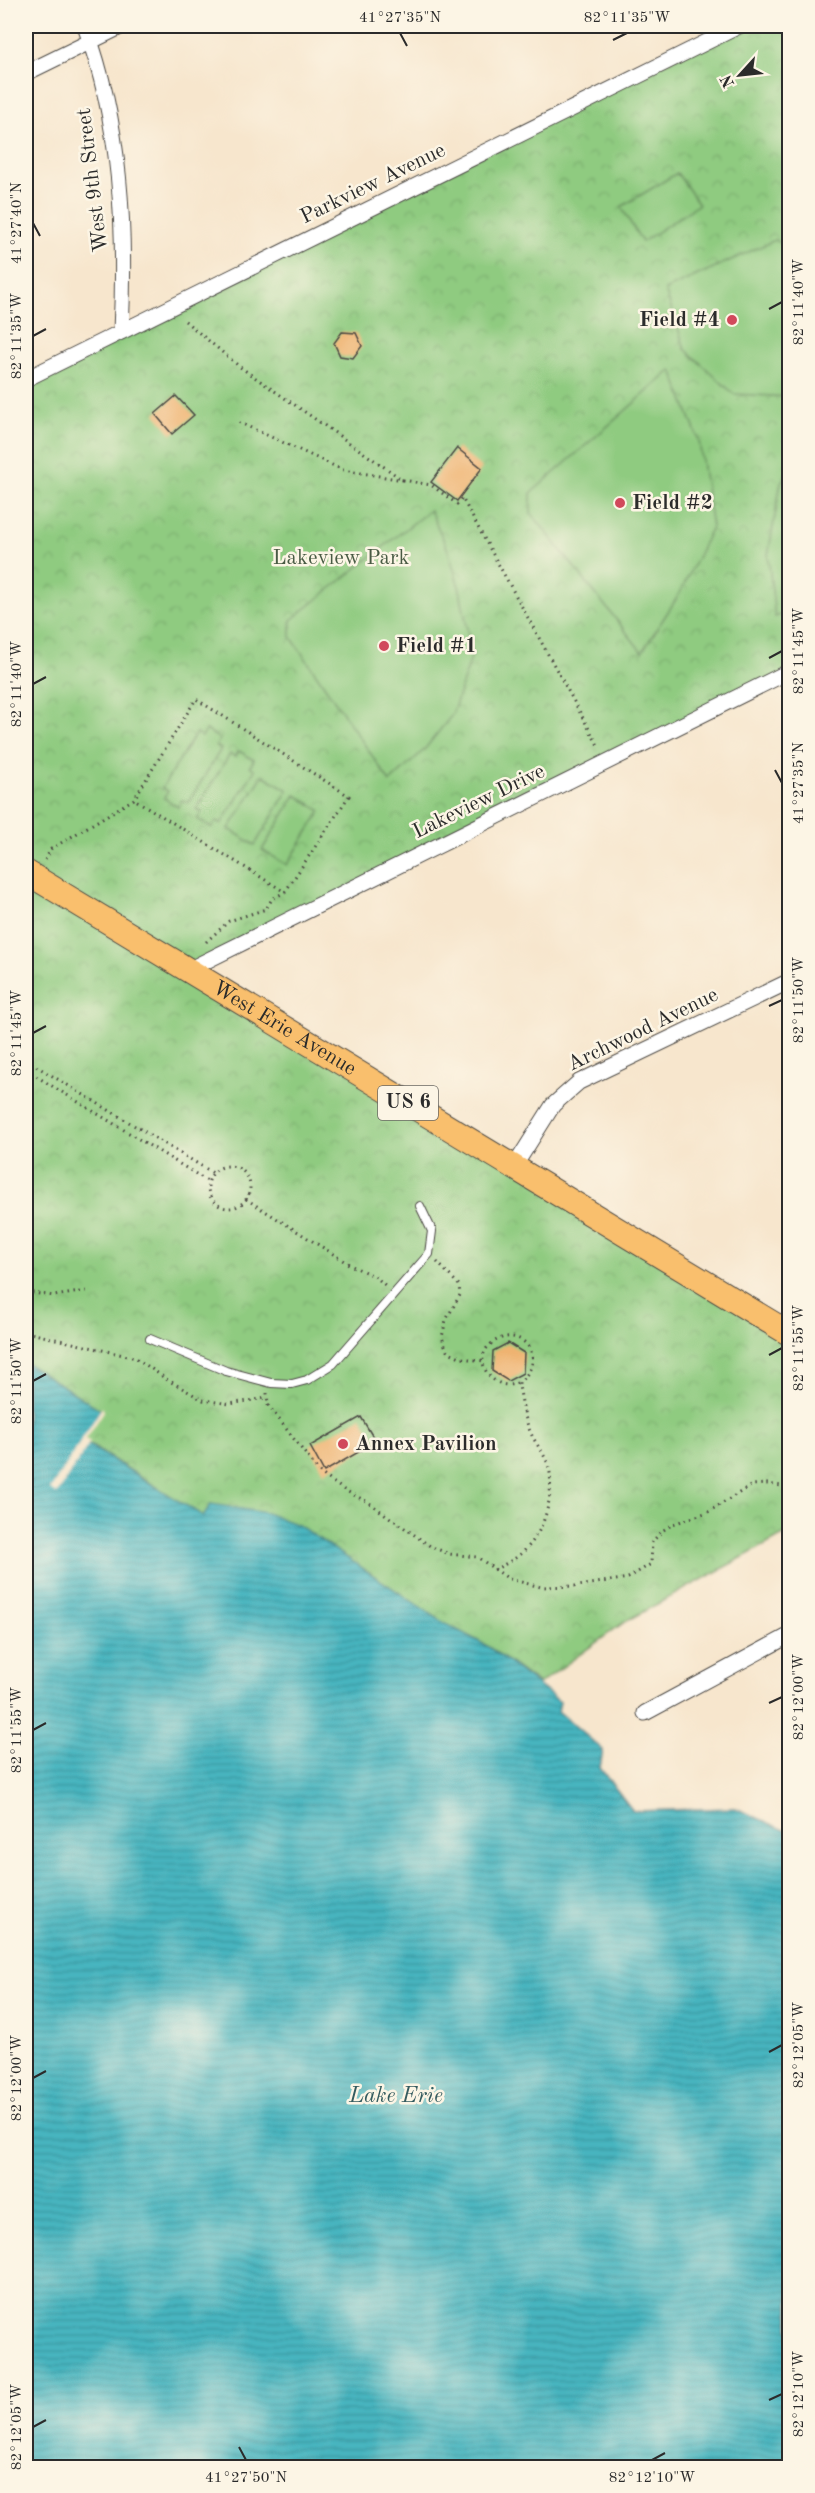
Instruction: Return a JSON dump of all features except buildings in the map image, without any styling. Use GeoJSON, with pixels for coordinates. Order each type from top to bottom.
{"type":"FeatureCollection","features":[{"type":"Feature","properties":{"kind":"main road","name":"West Erie Avenue"},"geometry":{"type":"LineString","coordinates":[[35,867],[188,970],[789,1334]]}},
{"type":"Feature","properties":{"kind":"street","name":"West 9th Street"},"geometry":{"type":"LineString","coordinates":[[85,26],[91,41],[113,134],[121,200],[124,266],[121,332]]}},
{"type":"Feature","properties":{"kind":"street"},"geometry":{"type":"LineString","coordinates":[[26,73],[122,26]]}},
{"type":"Feature","properties":{"kind":"street","name":"Parkview Avenue"},"geometry":{"type":"LineString","coordinates":[[26,379],[739,26]]}},
{"type":"Feature","properties":{"kind":"street","name":"Lakeview Drive"},"geometry":{"type":"LineString","coordinates":[[188,970],[789,671]]}},
{"type":"Feature","properties":{"kind":"street","name":"Archwood Avenue"},"geometry":{"type":"LineString","coordinates":[[514,1167],[553,1105],[579,1082],[789,981]]}},
{"type":"Feature","properties":{"kind":"street"},"geometry":{"type":"LineString","coordinates":[[645,1713],[789,1635]]}},
{"type":"Feature","properties":{"kind":"lane"},"geometry":{"type":"LineString","coordinates":[[150,1339],[226,1371],[271,1383],[292,1384],[307,1380],[333,1364],[429,1254],[432,1231],[420,1206]]}},
{"type":"Feature","properties":{"kind":"path"},"geometry":{"type":"LineString","coordinates":[[185,321],[240,367],[404,480]]}},
{"type":"Feature","properties":{"kind":"path"},"geometry":{"type":"LineString","coordinates":[[236,421],[343,470],[431,484],[457,504],[462,498],[607,762]]}},
{"type":"Feature","properties":{"kind":"path"},"geometry":{"type":"LineString","coordinates":[[35,867],[51,849],[134,799],[196,699],[349,796],[285,892],[272,899],[266,909],[229,921],[202,947]]}},
{"type":"Feature","properties":{"kind":"path"},"geometry":{"type":"LineString","coordinates":[[134,799],[285,892]]}},
{"type":"Feature","properties":{"kind":"path"},"geometry":{"type":"LineString","coordinates":[[26,1060],[213,1173]]}},
{"type":"Feature","properties":{"kind":"path"},"geometry":{"type":"LineString","coordinates":[[26,1070],[208,1182]]}},
{"type":"Feature","properties":{"kind":"path"},"geometry":{"type":"LineString","coordinates":[[45,1082],[50,1075]]}},
{"type":"Feature","properties":{"kind":"path"},"geometry":{"type":"LineString","coordinates":[[92,1111],[97,1104]]}},
{"type":"Feature","properties":{"kind":"path"},"geometry":{"type":"LineString","coordinates":[[145,1143],[149,1135]]}},
{"type":"Feature","properties":{"kind":"path"},"geometry":{"type":"LineString","coordinates":[[225,1166],[238,1168],[243,1172],[249,1185],[246,1199],[234,1207],[220,1205],[210,1197],[208,1182],[213,1173],[225,1166]]}},
{"type":"Feature","properties":{"kind":"path"},"geometry":{"type":"LineString","coordinates":[[246,1199],[352,1266],[376,1277],[394,1293]]}},
{"type":"Feature","properties":{"kind":"path"},"geometry":{"type":"LineString","coordinates":[[429,1254],[459,1285],[460,1295],[446,1320],[442,1337],[447,1351],[462,1358],[484,1361]]}},
{"type":"Feature","properties":{"kind":"path"},"geometry":{"type":"LineString","coordinates":[[26,1292],[54,1296],[87,1291]]}},
{"type":"Feature","properties":{"kind":"path"},"geometry":{"type":"LineString","coordinates":[[26,1332],[136,1358],[166,1379],[203,1400],[230,1404],[266,1398]]}},
{"type":"Feature","properties":{"kind":"path"},"geometry":{"type":"LineString","coordinates":[[511,1337],[523,1340],[529,1347],[533,1364],[530,1372],[519,1382],[502,1385],[490,1378],[484,1369],[487,1348],[497,1340],[511,1337]]}},
{"type":"Feature","properties":{"kind":"path"},"geometry":{"type":"LineString","coordinates":[[494,1570],[526,1549],[537,1535],[546,1513],[548,1499],[550,1473],[542,1450],[530,1431],[519,1382]]}},
{"type":"Feature","properties":{"kind":"path"},"geometry":{"type":"LineString","coordinates":[[271,1383],[266,1398],[278,1420],[320,1473],[344,1490],[368,1502],[430,1546],[449,1554],[477,1557],[509,1579],[540,1587],[578,1586],[628,1578],[651,1564],[652,1542],[662,1531],[673,1524],[708,1512],[752,1485],[767,1484],[789,1487]]}},
{"type":"Feature","properties":{"kind":"green space","name":"Lakeview Park"},"geometry":{"type":"Polygon","coordinates":[[[739,26],[789,26],[789,671],[188,970],[789,1334],[789,1532],[626,1621],[539,1684],[487,1646],[446,1624],[298,1525],[211,1504],[204,1517],[82,1440],[101,1410],[26,1363],[26,379],[739,26]]]}},
{"type":"Feature","properties":{"kind":"green space"},"geometry":{"type":"Polygon","coordinates":[[[677,173],[699,204],[642,242],[621,207],[677,173]]]}},
{"type":"Feature","properties":{"kind":"green space","name":"Field #4"},"geometry":{"type":"Polygon","coordinates":[[[775,240],[789,247],[789,397],[734,394],[685,349],[665,290],[775,240]]]}},
{"type":"Feature","properties":{"kind":"green space","name":"Field #2"},"geometry":{"type":"Polygon","coordinates":[[[672,370],[699,441],[712,527],[680,593],[642,652],[531,513],[531,493],[672,370]]]}},
{"type":"Feature","properties":{"kind":"green space"},"geometry":{"type":"Polygon","coordinates":[[[789,470],[789,612],[775,617],[768,555],[781,482],[789,470]]]}},
{"type":"Feature","properties":{"kind":"green space","name":"Field #1"},"geometry":{"type":"Polygon","coordinates":[[[430,510],[448,550],[460,590],[472,655],[452,715],[424,750],[390,782],[291,637],[291,620],[430,510]]]}},
{"type":"Feature","properties":{"kind":"green space"},"geometry":{"type":"Polygon","coordinates":[[[206,730],[220,739],[216,746],[221,749],[188,803],[182,800],[178,807],[164,798],[168,791],[162,788],[196,733],[202,737],[206,730]]]}},
{"type":"Feature","properties":{"kind":"green space"},"geometry":{"type":"Polygon","coordinates":[[[239,751],[254,760],[250,766],[255,770],[221,824],[216,821],[212,828],[197,819],[202,812],[196,809],[230,754],[235,757],[239,751]]]}},
{"type":"Feature","properties":{"kind":"green space"},"geometry":{"type":"Polygon","coordinates":[[[263,775],[288,790],[255,845],[229,829],[263,775]]]}},
{"type":"Feature","properties":{"kind":"green space"},"geometry":{"type":"Polygon","coordinates":[[[296,795],[321,811],[287,865],[262,850],[296,795]]]}},
{"type":"Feature","properties":{"kind":"water","name":"Lake Erie"},"geometry":{"type":"Polygon","coordinates":[[[26,1363],[101,1410],[82,1441],[203,1516],[211,1504],[266,1513],[298,1525],[446,1624],[487,1646],[560,1702],[558,1711],[603,1750],[600,1768],[633,1811],[735,1808],[789,1832],[789,2467],[26,2467],[26,1363]]]}},
{"type":"Feature","properties":{"kind":"pier"},"geometry":{"type":"Polygon","coordinates":[[[102,1407],[104,1411],[86,1439],[90,1442],[57,1494],[50,1490],[102,1407]]]}},
{"type":"Feature","properties":{"kind":"place","name":"Field #4"},"geometry":{"type":"Point","coordinates":[732,320]}},
{"type":"Feature","properties":{"kind":"place","name":"Field #2"},"geometry":{"type":"Point","coordinates":[620,503]}},
{"type":"Feature","properties":{"kind":"place","name":"Field #1"},"geometry":{"type":"Point","coordinates":[384,646]}},
{"type":"Feature","properties":{"kind":"place","name":"Annex Pavilion"},"geometry":{"type":"Point","coordinates":[343,1444]}}]}
